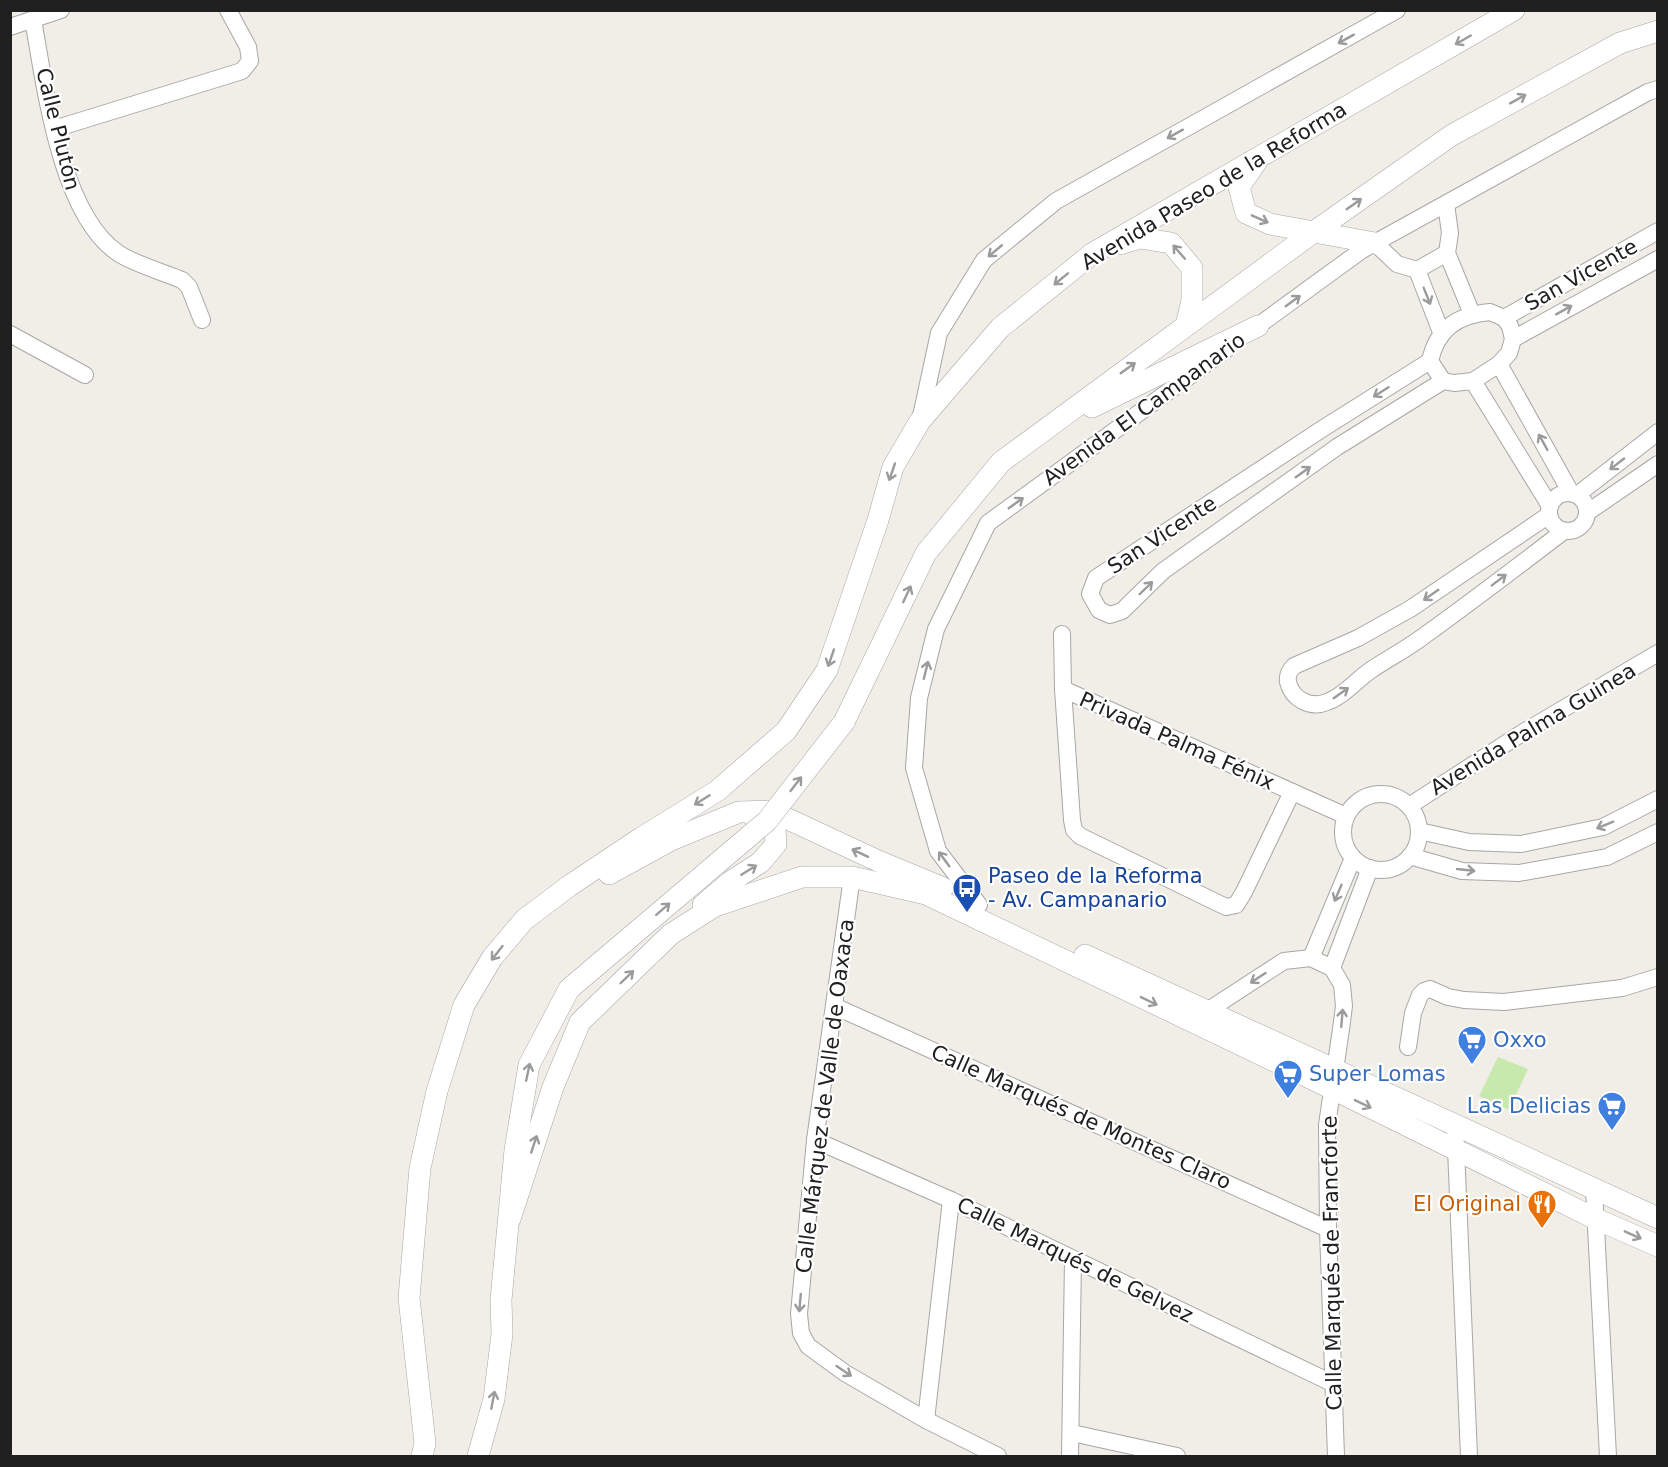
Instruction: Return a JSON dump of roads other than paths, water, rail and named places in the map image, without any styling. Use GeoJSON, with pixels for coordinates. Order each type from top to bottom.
{"type":"FeatureCollection","features":[{"type":"Feature","properties":{"kind":"street"},"geometry":{"type":"LineString","coordinates":[[10,27],[61,10]]}},
{"type":"Feature","properties":{"kind":"street"},"geometry":{"type":"LineString","coordinates":[[54,129],[242,71],[250,61],[248,47],[228,10]]}},
{"type":"Feature","properties":{"kind":"street"},"geometry":{"type":"LineString","coordinates":[[920,421],[939,333],[984,260],[1056,201],[1397,10]]}},
{"type":"Feature","properties":{"kind":"street","name":"Avenida Paseo de la Reforma"},"geometry":{"type":"LineString","coordinates":[[422,1456],[425,1443],[410,1298],[420,1168],[437,1091],[464,1005],[492,958],[524,920],[569,886],[717,791],[786,731],[827,670],[878,520],[893,467],[920,421],[1000,327],[1093,253],[1514,10]]}},
{"type":"Feature","properties":{"kind":"street","name":"Calle Plutón"},"geometry":{"type":"LineString","coordinates":[[33,20],[54,129],[76,201],[93,229],[118,253],[182,280],[189,287],[202,320]]}},
{"type":"Feature","properties":{"kind":"street"},"geometry":{"type":"LineString","coordinates":[[478,1456],[494,1399],[502,1334],[501,1300],[515,1150],[529,1065],[569,989],[767,821],[844,722],[926,553],[1001,462],[1315,231],[1452,135],[1620,43],[1658,31]]}},
{"type":"Feature","properties":{"kind":"street","name":"Avenida El Campanario"},"geometry":{"type":"LineString","coordinates":[[979,905],[938,851],[914,768],[919,698],[936,629],[988,523],[1375,243],[1658,89]]}},
{"type":"Feature","properties":{"kind":"street"},"geometry":{"type":"LineString","coordinates":[[1261,156],[1239,187],[1246,213],[1270,224],[1375,243],[1397,264],[1417,270],[1447,253]]}},
{"type":"Feature","properties":{"kind":"street"},"geometry":{"type":"LineString","coordinates":[[1446,204],[1450,233],[1447,253],[1472,314]]}},
{"type":"Feature","properties":{"kind":"street","name":"San Vicente"},"geometry":{"type":"LineString","coordinates":[[1504,318],[1658,231]]}},
{"type":"Feature","properties":{"kind":"street"},"geometry":{"type":"LineString","coordinates":[[1093,253],[1140,238],[1171,243],[1192,268],[1192,300],[1186,326]]}},
{"type":"Feature","properties":{"kind":"street"},"geometry":{"type":"LineString","coordinates":[[1624,251],[1633,271]]}},
{"type":"Feature","properties":{"kind":"street","name":"San Vicente"},"geometry":{"type":"LineString","coordinates":[[1513,339],[1658,259]]}},
{"type":"Feature","properties":{"kind":"street"},"geometry":{"type":"LineString","coordinates":[[1417,270],[1442,332]]}},
{"type":"Feature","properties":{"kind":"street"},"geometry":{"type":"LineString","coordinates":[[1490,312],[1504,318],[1510,326],[1513,339],[1509,353],[1499,364],[1473,381],[1454,383],[1443,381],[1430,361],[1434,346],[1442,332],[1472,314],[1490,312]]}},
{"type":"Feature","properties":{"kind":"street"},"geometry":{"type":"LineString","coordinates":[[1043,431],[1258,326]]}},
{"type":"Feature","properties":{"kind":"street"},"geometry":{"type":"LineString","coordinates":[[10,334],[85,375]]}},
{"type":"Feature","properties":{"kind":"street","name":"San Vicente"},"geometry":{"type":"LineString","coordinates":[[1430,361],[1322,429],[1096,578],[1090,594],[1099,610],[1110,615],[1122,611],[1164,571],[1337,447],[1443,381]]}},
{"type":"Feature","properties":{"kind":"street"},"geometry":{"type":"LineString","coordinates":[[1473,381],[1550,511],[1557,528],[1573,531],[1581,528],[1588,512],[1585,502],[1574,494],[1499,364]]}},
{"type":"Feature","properties":{"kind":"street"},"geometry":{"type":"LineString","coordinates":[[1322,429],[1337,447]]}},
{"type":"Feature","properties":{"kind":"street"},"geometry":{"type":"LineString","coordinates":[[1564,531],[1419,640],[1370,671],[1343,693],[1327,702],[1315,705],[1300,700],[1291,690],[1287,679],[1294,666],[1358,638],[1410,609],[1550,511],[1555,498],[1562,494],[1574,494],[1658,432]]}},
{"type":"Feature","properties":{"kind":"street"},"geometry":{"type":"LineString","coordinates":[[1588,512],[1658,464]]}},
{"type":"Feature","properties":{"kind":"street","name":"Privada Palma Fénix"},"geometry":{"type":"LineString","coordinates":[[1062,634],[1063,689],[1074,830],[1080,836],[1226,907],[1236,905],[1292,792]]}},
{"type":"Feature","properties":{"kind":"street","name":"Avenida Palma Guinea"},"geometry":{"type":"LineString","coordinates":[[1409,806],[1522,733],[1658,653]]}},
{"type":"Feature","properties":{"kind":"street","name":"Privada Palma Fénix"},"geometry":{"type":"LineString","coordinates":[[1063,689],[1346,816]]}},
{"type":"Feature","properties":{"kind":"street"},"geometry":{"type":"LineString","coordinates":[[1375,794],[1393,796],[1409,806],[1416,817],[1419,831],[1418,840],[1410,856],[1392,868],[1370,868],[1353,858],[1343,838],[1343,827],[1346,816],[1358,801],[1375,794]]}},
{"type":"Feature","properties":{"kind":"street"},"geometry":{"type":"LineString","coordinates":[[1419,831],[1469,842],[1521,844],[1603,827],[1658,799]]}},
{"type":"Feature","properties":{"kind":"street"},"geometry":{"type":"LineString","coordinates":[[524,920],[671,840],[740,812],[771,811],[1207,1011],[1456,1149],[1596,1219],[1658,1246]]}},
{"type":"Feature","properties":{"kind":"street"},"geometry":{"type":"LineString","coordinates":[[510,1219],[552,1088],[580,1022],[671,934],[730,882],[761,862],[776,844],[775,830],[770,819],[740,812]]}},
{"type":"Feature","properties":{"kind":"street"},"geometry":{"type":"LineString","coordinates":[[1410,856],[1461,870],[1519,873],[1607,858],[1658,832]]}},
{"type":"Feature","properties":{"kind":"street"},"geometry":{"type":"LineString","coordinates":[[1311,958],[1353,858]]}},
{"type":"Feature","properties":{"kind":"street"},"geometry":{"type":"LineString","coordinates":[[1332,968],[1370,868]]}},
{"type":"Feature","properties":{"kind":"street"},"geometry":{"type":"LineString","coordinates":[[671,934],[715,906],[802,878],[852,877],[926,894],[1334,1080],[1455,1125],[1658,1218]]}},
{"type":"Feature","properties":{"kind":"street","name":"Calle Márquez de Valle de Oaxaca"},"geometry":{"type":"LineString","coordinates":[[852,877],[815,1140],[800,1314],[801,1333],[808,1346],[845,1373],[926,1420],[998,1456]]}},
{"type":"Feature","properties":{"kind":"street"},"geometry":{"type":"LineString","coordinates":[[1207,1011],[1284,961],[1311,958],[1332,968],[1342,985],[1344,1006],[1334,1080]]}},
{"type":"Feature","properties":{"kind":"street"},"geometry":{"type":"LineString","coordinates":[[1408,1047],[1413,1013],[1420,994],[1430,989],[1448,997],[1464,1000],[1504,1002],[1622,988],[1658,977]]}},
{"type":"Feature","properties":{"kind":"street","name":"Calle Marqués de Montes Claro"},"geometry":{"type":"LineString","coordinates":[[834,1006],[1328,1229]]}},
{"type":"Feature","properties":{"kind":"street","name":"Calle Marqués de Francforte"},"geometry":{"type":"LineString","coordinates":[[1334,1080],[1327,1125],[1328,1229],[1336,1456]]}},
{"type":"Feature","properties":{"kind":"street"},"geometry":{"type":"LineString","coordinates":[[1455,1125],[1469,1456]]}},
{"type":"Feature","properties":{"kind":"street","name":"Calle Marqués de Gelvez"},"geometry":{"type":"LineString","coordinates":[[815,1140],[951,1200],[1334,1384]]}},
{"type":"Feature","properties":{"kind":"street"},"geometry":{"type":"LineString","coordinates":[[1594,1189],[1608,1456]]}},
{"type":"Feature","properties":{"kind":"street"},"geometry":{"type":"LineString","coordinates":[[926,1420],[951,1200]]}},
{"type":"Feature","properties":{"kind":"street"},"geometry":{"type":"LineString","coordinates":[[1070,1456],[1073,1260]]}},
{"type":"Feature","properties":{"kind":"street"},"geometry":{"type":"LineString","coordinates":[[1072,1433],[1178,1456]]}},
{"type":"Feature","properties":{"kind":"place","name":"Paseo de la Reforma - Av. Campanario"},"geometry":{"type":"Point","coordinates":[967,914]}},
{"type":"Feature","properties":{"kind":"place","name":"Oxxo"},"geometry":{"type":"Point","coordinates":[1472,1066]}},
{"type":"Feature","properties":{"kind":"place","name":"Super Lomas"},"geometry":{"type":"Point","coordinates":[1288,1100]}},
{"type":"Feature","properties":{"kind":"place","name":"Las Delicias"},"geometry":{"type":"Point","coordinates":[1612,1132]}},
{"type":"Feature","properties":{"kind":"place","name":"El Original"},"geometry":{"type":"Point","coordinates":[1542,1230]}}]}
